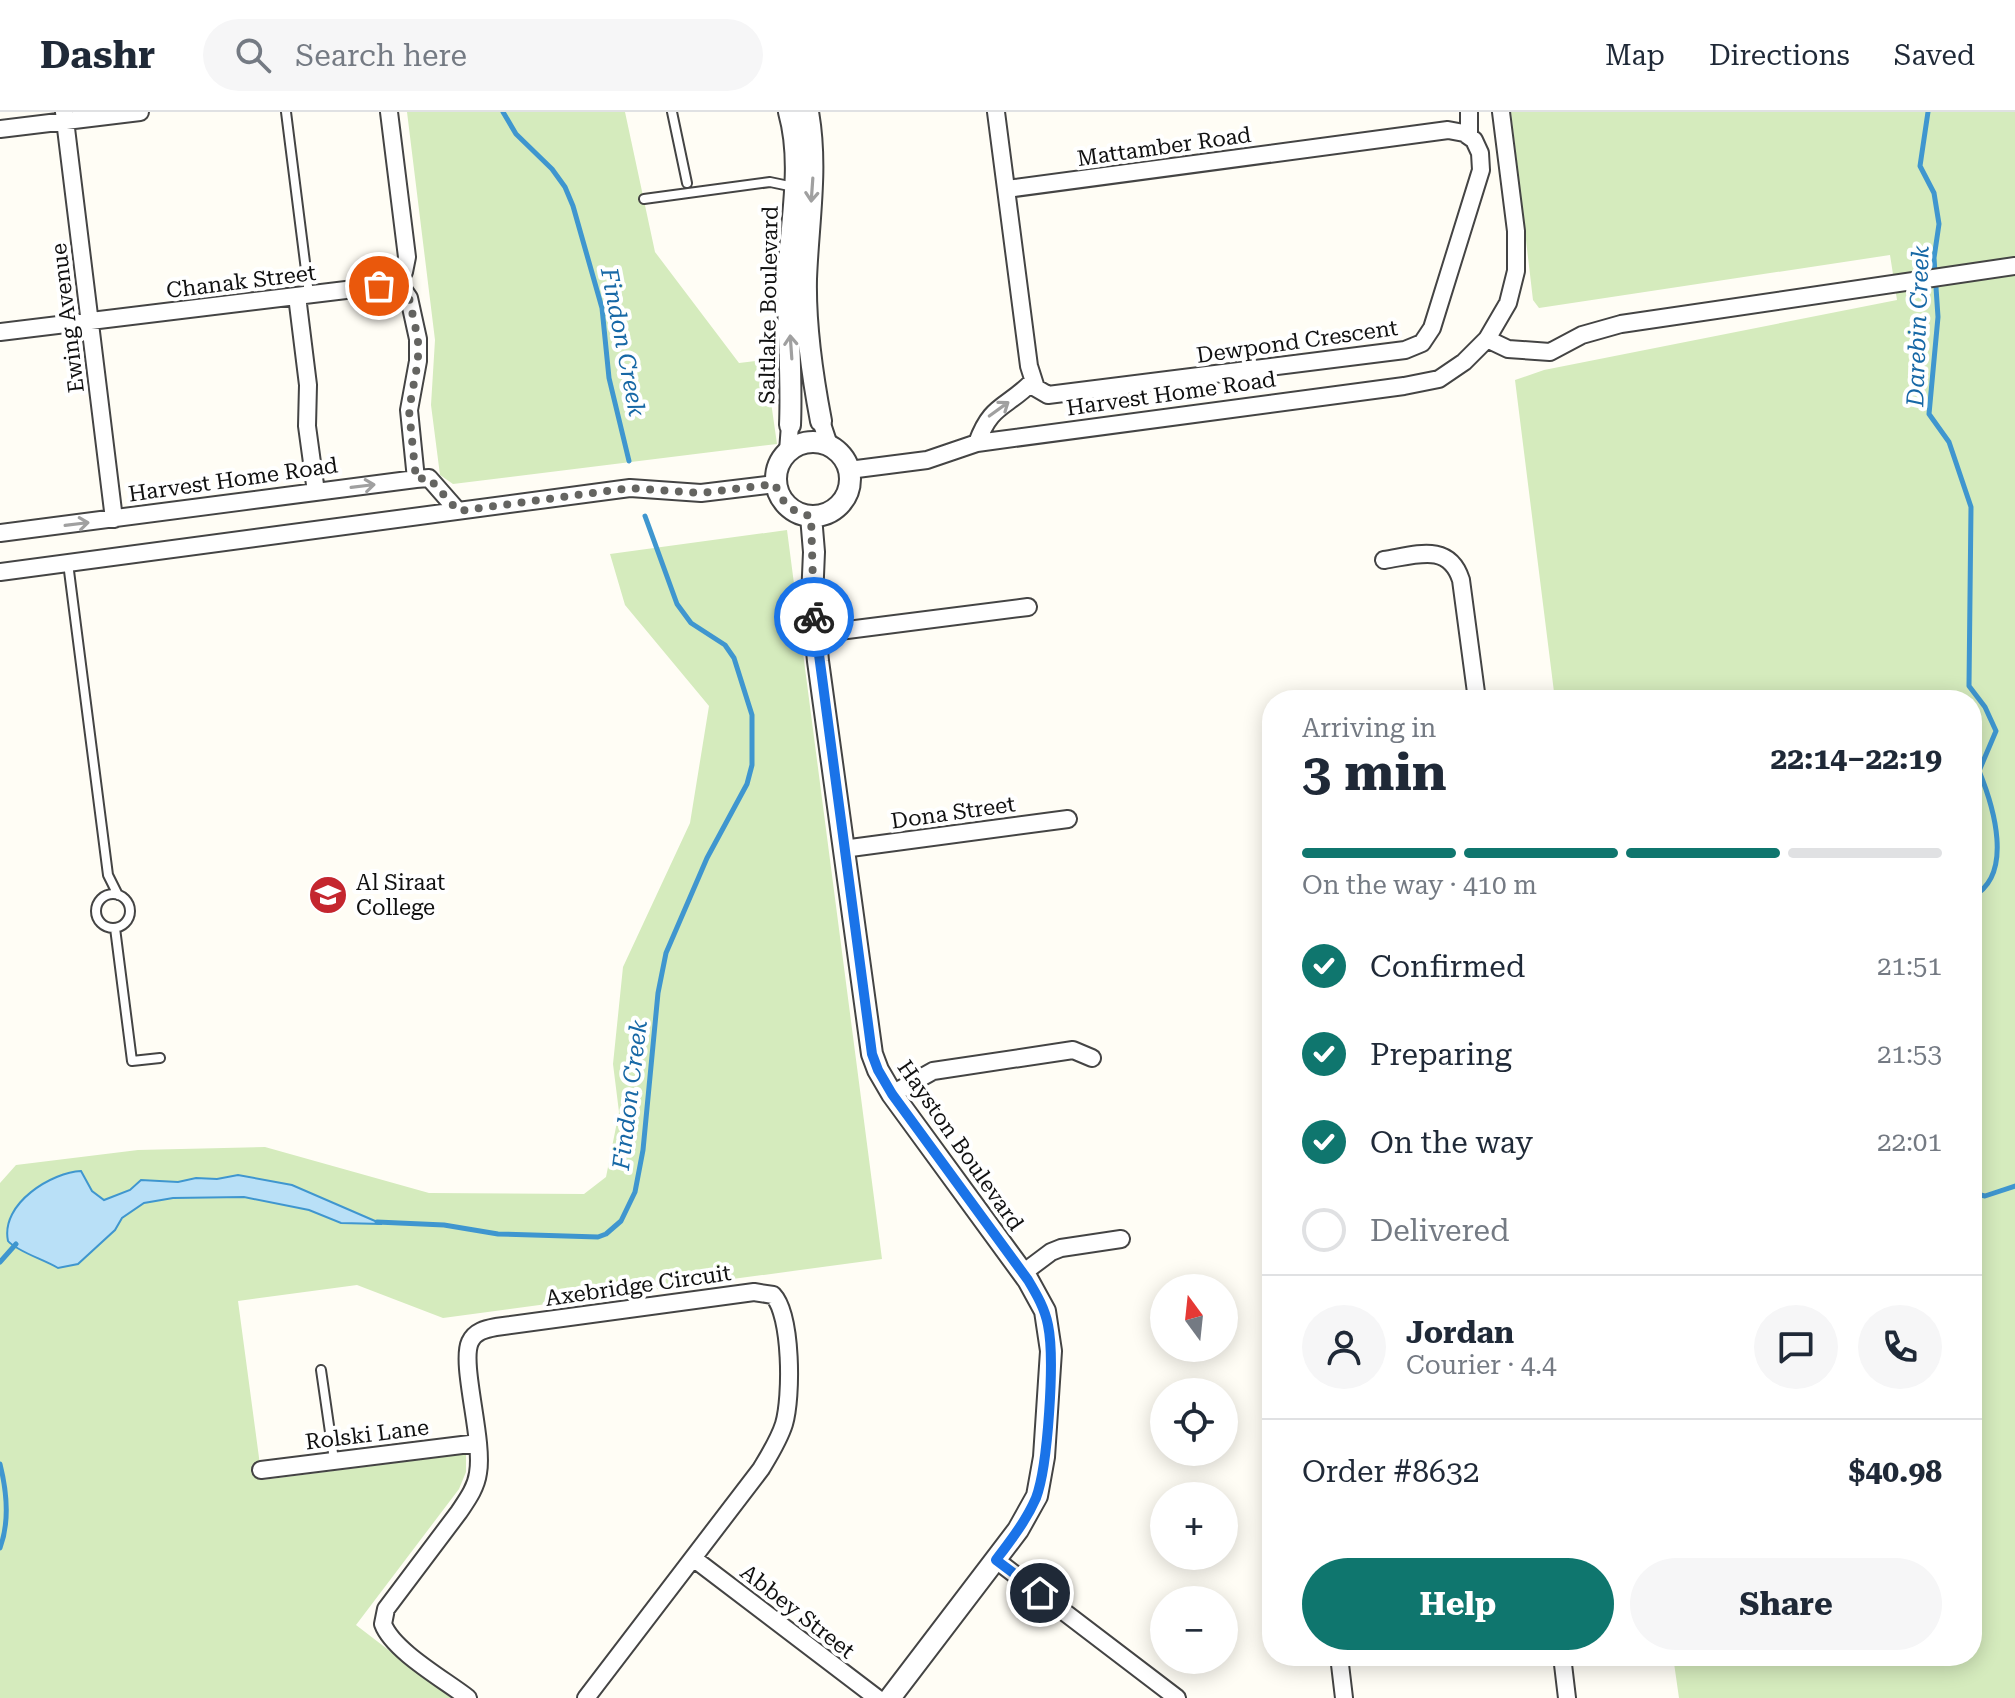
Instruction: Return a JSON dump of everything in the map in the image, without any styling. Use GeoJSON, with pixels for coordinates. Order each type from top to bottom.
{"type":"FeatureCollection","features":[{"type":"Feature","properties":{"kind":"street"},"geometry":{"type":"LineString","coordinates":[[0,129],[64,117],[140,112]]}},
{"type":"Feature","properties":{"kind":"street"},"geometry":{"type":"LineString","coordinates":[[389,112],[407,257],[404,272],[396,279],[409,298],[418,339],[418,361],[409,410],[416,479],[429,478],[458,511]]}},
{"type":"Feature","properties":{"kind":"street","name":"Saltlake Boulevard"},"geometry":{"type":"LineString","coordinates":[[788,451],[792,358],[788,291],[796,146],[789,112]]}},
{"type":"Feature","properties":{"kind":"street","name":"Saltlake Boulevard"},"geometry":{"type":"LineString","coordinates":[[808,112],[813,180],[806,301],[813,381],[829,445]]}},
{"type":"Feature","properties":{"kind":"street"},"geometry":{"type":"LineString","coordinates":[[977,443],[992,412],[1019,395],[1032,382],[996,112]]}},
{"type":"Feature","properties":{"kind":"street","name":"Dewpond Crescent"},"geometry":{"type":"LineString","coordinates":[[1032,382],[1042,392],[1058,395],[1405,350],[1422,343],[1432,328],[1481,170],[1480,153],[1469,136],[1469,112]]}},
{"type":"Feature","properties":{"kind":"street","name":"Harvest Home Road"},"geometry":{"type":"LineString","coordinates":[[849,470],[927,460],[977,443],[1439,379],[1464,362],[1487,339],[1508,303],[1516,271],[1515,213],[1501,112]]}},
{"type":"Feature","properties":{"kind":"street","name":"Ewing Avenue"},"geometry":{"type":"LineString","coordinates":[[64,117],[114,519]]}},
{"type":"Feature","properties":{"kind":"street","name":"Mattamber Road"},"geometry":{"type":"LineString","coordinates":[[1007,189],[1448,130],[1469,136]]}},
{"type":"Feature","properties":{"kind":"street"},"geometry":{"type":"LineString","coordinates":[[1487,339],[1508,349],[1550,352],[1582,335],[1621,324],[2015,266]]}},
{"type":"Feature","properties":{"kind":"street","name":"Chanak Street"},"geometry":{"type":"LineString","coordinates":[[0,332],[379,286],[396,279]]}},
{"type":"Feature","properties":{"kind":"street"},"geometry":{"type":"LineString","coordinates":[[303,296],[307,426],[316,492]]}},
{"type":"Feature","properties":{"kind":"street"},"geometry":{"type":"LineString","coordinates":[[808,442],[829,445],[845,460],[849,470],[847,493],[833,510],[811,516],[787,507],[775,484],[780,460],[788,451],[808,442]]}},
{"type":"Feature","properties":{"kind":"street","name":"Harvest Home Road"},"geometry":{"type":"LineString","coordinates":[[0,533],[416,479]]}},
{"type":"Feature","properties":{"kind":"street"},"geometry":{"type":"LineString","coordinates":[[0,572],[630,488],[701,493],[775,484]]}},
{"type":"Feature","properties":{"kind":"street","name":"Hayston Boulevard"},"geometry":{"type":"LineString","coordinates":[[811,516],[814,552],[812,599],[869,1042],[878,1070],[892,1094],[1023,1273],[1045,1311],[1051,1351],[1044,1457],[1037,1496],[1025,1521],[890,1698]]}},
{"type":"Feature","properties":{"kind":"street"},"geometry":{"type":"LineString","coordinates":[[1384,560],[1424,554],[1439,555],[1455,564],[1461,580],[1476,690]]}},
{"type":"Feature","properties":{"kind":"street"},"geometry":{"type":"LineString","coordinates":[[816,634],[1028,607]]}},
{"type":"Feature","properties":{"kind":"street","name":"Dona Street"},"geometry":{"type":"LineString","coordinates":[[843,849],[1068,819]]}},
{"type":"Feature","properties":{"kind":"street"},"geometry":{"type":"LineString","coordinates":[[892,1094],[933,1071],[1073,1050],[1092,1058]]}},
{"type":"Feature","properties":{"kind":"street"},"geometry":{"type":"LineString","coordinates":[[1023,1273],[1061,1248],[1121,1239]]}},
{"type":"Feature","properties":{"kind":"street","name":"Axebridge Circuit"},"geometry":{"type":"LineString","coordinates":[[468,1698],[390,1637],[383,1617],[392,1599],[470,1496],[478,1476],[478,1443],[468,1350],[470,1342],[479,1331],[496,1327],[754,1292],[773,1295],[782,1312],[789,1369],[784,1425],[761,1469],[586,1698]]}},
{"type":"Feature","properties":{"kind":"street","name":"Rolski Lane"},"geometry":{"type":"LineString","coordinates":[[261,1470],[478,1443]]}},
{"type":"Feature","properties":{"kind":"street","name":"Abbey Street"},"geometry":{"type":"LineString","coordinates":[[693,1558],[877,1698]]}},
{"type":"Feature","properties":{"kind":"street"},"geometry":{"type":"LineString","coordinates":[[996,1560],[1177,1698]]}},
{"type":"Feature","properties":{"kind":"street"},"geometry":{"type":"LineString","coordinates":[[1340,1666],[1344,1698]]}},
{"type":"Feature","properties":{"kind":"street"},"geometry":{"type":"LineString","coordinates":[[1563,1666],[1567,1698]]}},
{"type":"Feature","properties":{"kind":"lane"},"geometry":{"type":"LineString","coordinates":[[286,112],[303,296]]}},
{"type":"Feature","properties":{"kind":"lane"},"geometry":{"type":"LineString","coordinates":[[672,112],[687,183]]}},
{"type":"Feature","properties":{"kind":"lane"},"geometry":{"type":"LineString","coordinates":[[644,199],[770,182],[795,187]]}},
{"type":"Feature","properties":{"kind":"lane"},"geometry":{"type":"LineString","coordinates":[[68,563],[108,875],[118,895],[128,904],[130,915],[125,924],[115,928],[104,926],[97,917],[97,905],[103,898],[108,875]]}},
{"type":"Feature","properties":{"kind":"lane"},"geometry":{"type":"LineString","coordinates":[[103,898],[118,895]]}},
{"type":"Feature","properties":{"kind":"lane"},"geometry":{"type":"LineString","coordinates":[[115,928],[132,1061],[160,1058]]}},
{"type":"Feature","properties":{"kind":"lane"},"geometry":{"type":"LineString","coordinates":[[321,1370],[334,1460]]}},
{"type":"Feature","properties":{"kind":"green space"},"geometry":{"type":"Polygon","coordinates":[[[407,112],[625,112],[655,252],[739,363],[765,360],[777,444],[453,484],[440,475],[431,405],[435,340],[407,112]]]}},
{"type":"Feature","properties":{"kind":"green space"},"geometry":{"type":"Polygon","coordinates":[[[1511,112],[2015,112],[2015,1698],[1679,1698],[1674,1666],[1982,1666],[1982,690],[1554,690],[1515,380],[1544,370],[1897,300],[1890,255],[1539,308],[1533,300],[1511,112]]]}},
{"type":"Feature","properties":{"kind":"green space"},"geometry":{"type":"Polygon","coordinates":[[[787,530],[882,1259],[443,1318],[357,1285],[238,1301],[262,1480],[466,1454],[466,1472],[459,1489],[356,1625],[451,1698],[0,1698],[0,1183],[16,1165],[138,1150],[265,1147],[429,1193],[584,1194],[606,1177],[619,1112],[613,1064],[623,967],[690,823],[709,706],[625,605],[610,554],[787,530]]]}},
{"type":"Feature","properties":{"kind":"water"},"geometry":{"type":"Polygon","coordinates":[[[81,1171],[92,1191],[104,1200],[130,1190],[141,1180],[178,1182],[238,1175],[292,1185],[382,1224],[341,1223],[309,1210],[244,1197],[173,1198],[144,1203],[122,1218],[115,1230],[78,1264],[58,1268],[8,1241],[12,1214],[20,1202],[43,1184],[81,1171]]]}},
{"type":"Feature","properties":{"kind":"waterway","name":"Findon Creek"},"geometry":{"type":"LineString","coordinates":[[503,112],[516,134],[552,169],[565,187],[573,206],[602,308],[609,378],[629,461]]}},
{"type":"Feature","properties":{"kind":"waterway","name":"Darebin Creek"},"geometry":{"type":"LineString","coordinates":[[1928,112],[1920,166],[1934,193],[1939,224],[1934,258],[1938,317],[1929,414],[1949,442],[1971,507],[1969,686],[1972,690]]}},
{"type":"Feature","properties":{"kind":"waterway","name":"Findon Creek"},"geometry":{"type":"LineString","coordinates":[[377,1222],[444,1225],[498,1234],[598,1237],[621,1221],[635,1192],[643,1150],[658,993],[666,953],[707,858],[747,784],[752,765],[752,715],[734,658],[725,645],[691,623],[677,604],[645,516]]}},
{"type":"Feature","properties":{"kind":"waterway","name":"Darebin Creek"},"geometry":{"type":"LineString","coordinates":[[1982,703],[1996,731],[1982,764]]}},
{"type":"Feature","properties":{"kind":"waterway","name":"Darebin Creek"},"geometry":{"type":"LineString","coordinates":[[1982,779],[1997,838],[1993,873],[1982,889]]}},
{"type":"Feature","properties":{"kind":"waterway","name":"Darebin Creek"},"geometry":{"type":"LineString","coordinates":[[1982,1195],[2015,1186]]}},
{"type":"Feature","properties":{"kind":"waterway","name":"Findon Creek"},"geometry":{"type":"LineString","coordinates":[[0,1262],[16,1244]]}},
{"type":"Feature","properties":{"kind":"waterway","name":"Findon Creek"},"geometry":{"type":"LineString","coordinates":[[0,1464],[6,1506],[0,1548]]}},
{"type":"Feature","properties":{"kind":"way so far"},"geometry":{"type":"LineString","coordinates":[[379,286],[396,279],[413,310],[418,361],[409,422],[416,479],[429,478],[458,511],[630,488],[701,493],[775,484],[787,507],[811,516],[814,617]]}},
{"type":"Feature","properties":{"kind":"place","name":"Al Siraat College"},"geometry":{"type":"Point","coordinates":[328,895]}},
{"type":"Feature","properties":{"kind":"route"},"geometry":{"type":"LineString","coordinates":[[814,617],[872,1054],[892,1094],[1028,1280],[1045,1311],[1049,1327],[1051,1351],[1042,1477],[1025,1521],[996,1560],[1040,1593]]}}]}
